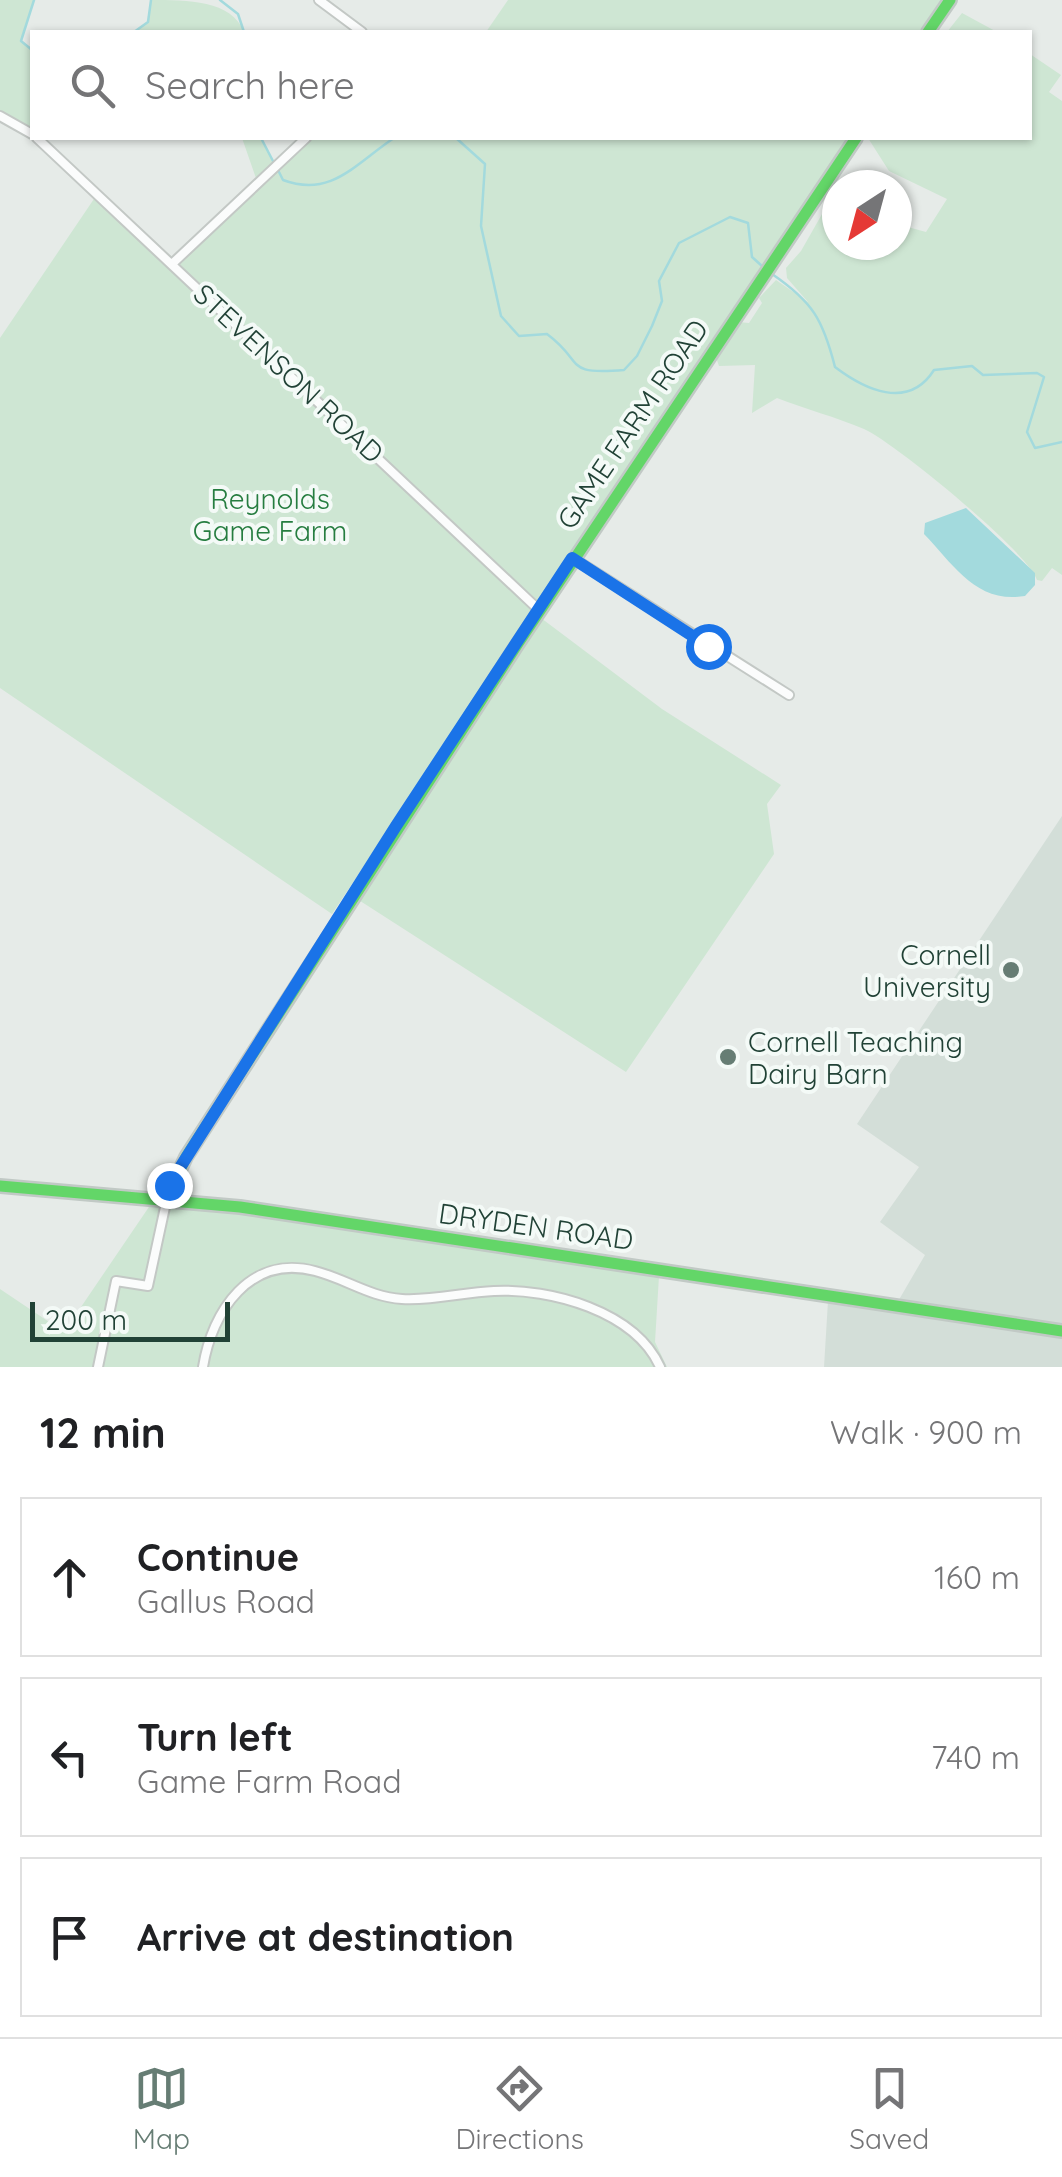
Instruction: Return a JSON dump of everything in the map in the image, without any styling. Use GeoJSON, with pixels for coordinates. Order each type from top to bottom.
{"type":"FeatureCollection","features":[{"type":"Feature","properties":{"kind":"street"},"geometry":{"type":"LineString","coordinates":[[319,0],[359,30]]}},
{"type":"Feature","properties":{"kind":"street"},"geometry":{"type":"LineString","coordinates":[[929,30],[950,0]]}},
{"type":"Feature","properties":{"kind":"street","name":"STEVENSON ROAD"},"geometry":{"type":"LineString","coordinates":[[0,116],[30,133]]}},
{"type":"Feature","properties":{"kind":"street","name":"STEVENSON ROAD"},"geometry":{"type":"LineString","coordinates":[[39,140],[539,610]]}},
{"type":"Feature","properties":{"kind":"street"},"geometry":{"type":"LineString","coordinates":[[174,264],[304,140]]}},
{"type":"Feature","properties":{"kind":"street","name":"GAME FARM ROAD"},"geometry":{"type":"LineString","coordinates":[[167,1198],[171,1182],[338,916],[572,558],[855,140]]}},
{"type":"Feature","properties":{"kind":"street"},"geometry":{"type":"LineString","coordinates":[[572,558],[789,694]]}},
{"type":"Feature","properties":{"kind":"street","name":"DRYDEN ROAD"},"geometry":{"type":"LineString","coordinates":[[0,1186],[167,1198],[1062,1330]]}},
{"type":"Feature","properties":{"kind":"street"},"geometry":{"type":"LineString","coordinates":[[98,1367],[116,1281],[148,1286],[167,1198]]}},
{"type":"Feature","properties":{"kind":"street"},"geometry":{"type":"LineString","coordinates":[[204,1367],[218,1316],[234,1294],[263,1274],[298,1269],[386,1298],[417,1300],[497,1290],[565,1299],[632,1332],[660,1367]]}},
{"type":"Feature","properties":{"kind":"shaded area","name":"Cornell University"},"geometry":{"type":"Polygon","coordinates":[[[1062,816],[1062,1367],[824,1367],[828,1301],[893,1310],[925,1255],[880,1222],[919,1167],[857,1124],[1062,816]]]}},
{"type":"Feature","properties":{"kind":"green space"},"geometry":{"type":"Polygon","coordinates":[[[0,0],[34,0],[21,41],[30,48],[30,133],[0,116],[0,0]]]}},
{"type":"Feature","properties":{"kind":"green space"},"geometry":{"type":"Polygon","coordinates":[[[151,0],[193,2],[219,8],[238,21],[243,30],[137,30],[148,22],[151,0]]]}},
{"type":"Feature","properties":{"kind":"green space"},"geometry":{"type":"Polygon","coordinates":[[[508,0],[941,0],[920,30],[487,30],[508,0]]]}},
{"type":"Feature","properties":{"kind":"green space"},"geometry":{"type":"Polygon","coordinates":[[[962,13],[993,30],[949,30],[962,13]]]}},
{"type":"Feature","properties":{"kind":"green space"},"geometry":{"type":"Polygon","coordinates":[[[1032,55],[1061,75],[1049,92],[1062,101],[1062,575],[1052,568],[1042,581],[959,499],[880,438],[777,398],[752,413],[755,365],[719,366],[715,355],[738,322],[749,323],[762,303],[759,298],[776,280],[808,302],[787,278],[786,268],[801,251],[822,214],[822,260],[912,260],[912,228],[926,232],[947,199],[912,182],[912,170],[888,170],[869,140],[1032,140],[1032,55]]]}},
{"type":"Feature","properties":{"kind":"green space"},"geometry":{"type":"Polygon","coordinates":[[[243,140],[262,140],[276,167],[258,184],[243,140]]]}},
{"type":"Feature","properties":{"kind":"green space","name":"Reynolds Game Farm"},"geometry":{"type":"Polygon","coordinates":[[[308,140],[847,140],[827,170],[822,170],[822,177],[332,914],[0,688],[0,338],[100,190],[176,261],[308,140]]]}},
{"type":"Feature","properties":{"kind":"green space"},"geometry":{"type":"Polygon","coordinates":[[[541,618],[662,709],[781,785],[767,804],[774,854],[626,1072],[354,897],[541,618]]]}},
{"type":"Feature","properties":{"kind":"green space"},"geometry":{"type":"Polygon","coordinates":[[[153,1201],[659,1276],[655,1342],[667,1367],[0,1367],[0,1289],[64,1332],[153,1201]]]}},
{"type":"Feature","properties":{"kind":"water"},"geometry":{"type":"Polygon","coordinates":[[[966,508],[1035,573],[1035,585],[1025,596],[1008,597],[979,588],[924,534],[925,523],[966,508]]]}},
{"type":"Feature","properties":{"kind":"waterway"},"geometry":{"type":"LineString","coordinates":[[30,48],[21,41],[34,0]]}},
{"type":"Feature","properties":{"kind":"waterway"},"geometry":{"type":"LineString","coordinates":[[137,30],[148,22],[151,0]]}},
{"type":"Feature","properties":{"kind":"waterway"},"geometry":{"type":"LineString","coordinates":[[220,0],[238,14],[243,30]]}},
{"type":"Feature","properties":{"kind":"waterway"},"geometry":{"type":"LineString","coordinates":[[262,140],[274,163]]}},
{"type":"Feature","properties":{"kind":"waterway"},"geometry":{"type":"LineString","coordinates":[[278,170],[283,180],[315,185],[342,176],[391,140]]}},
{"type":"Feature","properties":{"kind":"waterway"},"geometry":{"type":"LineString","coordinates":[[458,140],[485,164],[481,226],[501,316],[519,336],[547,334],[583,368],[624,370],[637,356],[662,301],[659,281],[679,243],[730,217],[748,223],[752,257],[762,266]]}},
{"type":"Feature","properties":{"kind":"waterway"},"geometry":{"type":"LineString","coordinates":[[772,274],[807,303],[826,337],[835,367],[859,383],[899,393],[923,383],[934,370],[972,366],[983,375],[1037,373],[1044,377],[1027,432],[1035,448],[1062,442]]}},
{"type":"Feature","properties":{"kind":"traffic: fast"},"geometry":{"type":"LineString","coordinates":[[929,30],[950,0]]}},
{"type":"Feature","properties":{"kind":"traffic: fast"},"geometry":{"type":"LineString","coordinates":[[167,1198],[186,1157],[517,645],[855,140]]}},
{"type":"Feature","properties":{"kind":"traffic: fast"},"geometry":{"type":"LineString","coordinates":[[0,1186],[240,1207],[1062,1331]]}},
{"type":"Feature","properties":{"kind":"place","name":"Cornell University"},"geometry":{"type":"Point","coordinates":[1011,970]}},
{"type":"Feature","properties":{"kind":"place","name":"Cornell Teaching Dairy Barn"},"geometry":{"type":"Point","coordinates":[728,1057]}},
{"type":"Feature","properties":{"kind":"route"},"geometry":{"type":"LineString","coordinates":[[169,1185],[396,826],[572,558],[708,646]]}}]}
